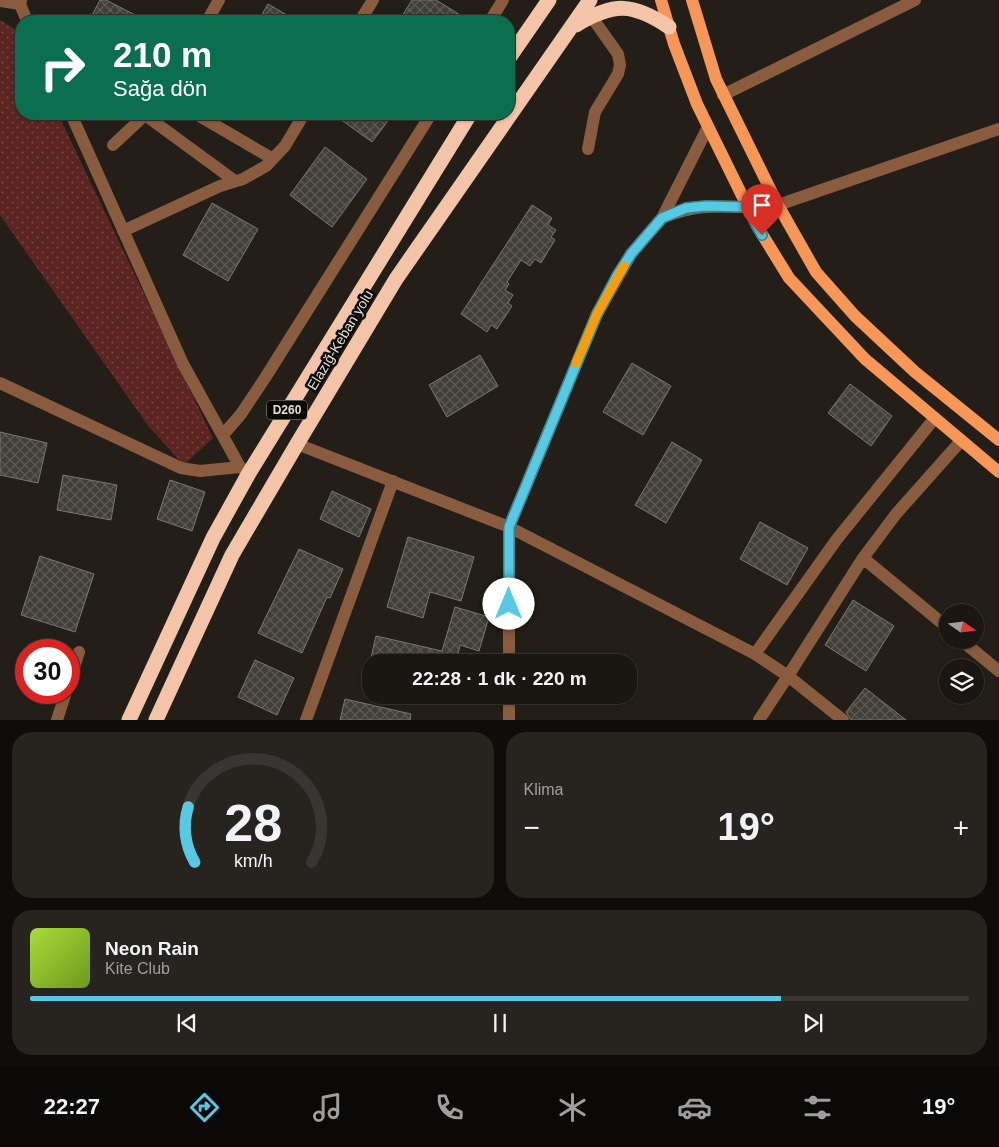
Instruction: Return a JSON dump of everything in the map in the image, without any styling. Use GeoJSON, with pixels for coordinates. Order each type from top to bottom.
{"type":"FeatureCollection","features":[{"type":"Feature","properties":{"kind":"highway"},"geometry":{"type":"LineString","coordinates":[[515,49],[549,0]]}},
{"type":"Feature","properties":{"kind":"highway","name":"Elazığ-Keban yolu"},"geometry":{"type":"LineString","coordinates":[[515,107],[590,0]]}},
{"type":"Feature","properties":{"kind":"highway"},"geometry":{"type":"LineString","coordinates":[[570,28],[591,16],[619,7],[646,12],[669,27]]}},
{"type":"Feature","properties":{"kind":"highway","name":"Elazığ-Keban yolu"},"geometry":{"type":"LineString","coordinates":[[129,720],[245,470],[466,120]]}},
{"type":"Feature","properties":{"kind":"highway","name":"Elazığ-Keban yolu"},"geometry":{"type":"LineString","coordinates":[[156,720],[232,554],[396,279],[506,120]]}},
{"type":"Feature","properties":{"kind":"main road"},"geometry":{"type":"LineString","coordinates":[[662,0],[669,27],[694,96],[708,127],[767,245],[789,278],[865,359],[960,442],[999,472]]}},
{"type":"Feature","properties":{"kind":"main road"},"geometry":{"type":"LineString","coordinates":[[692,0],[706,52],[723,95],[778,205],[816,272],[835,295],[915,372],[999,440]]}},
{"type":"Feature","properties":{"kind":"street"},"geometry":{"type":"LineString","coordinates":[[210,15],[219,0]]}},
{"type":"Feature","properties":{"kind":"street"},"geometry":{"type":"LineString","coordinates":[[364,15],[373,0]]}},
{"type":"Feature","properties":{"kind":"street"},"geometry":{"type":"LineString","coordinates":[[494,15],[503,0]]}},
{"type":"Feature","properties":{"kind":"street"},"geometry":{"type":"LineString","coordinates":[[723,95],[915,0]]}},
{"type":"Feature","properties":{"kind":"street"},"geometry":{"type":"LineString","coordinates":[[0,1],[20,2],[25,15]]}},
{"type":"Feature","properties":{"kind":"street"},"geometry":{"type":"LineString","coordinates":[[588,149],[595,112],[618,74],[620,65],[618,54],[591,16]]}},
{"type":"Feature","properties":{"kind":"street"},"geometry":{"type":"LineString","coordinates":[[74,120],[183,364],[245,470]]}},
{"type":"Feature","properties":{"kind":"street"},"geometry":{"type":"LineString","coordinates":[[113,145],[140,120]]}},
{"type":"Feature","properties":{"kind":"street"},"geometry":{"type":"LineString","coordinates":[[154,120],[235,181]]}},
{"type":"Feature","properties":{"kind":"street"},"geometry":{"type":"LineString","coordinates":[[206,120],[273,159]]}},
{"type":"Feature","properties":{"kind":"street"},"geometry":{"type":"LineString","coordinates":[[123,231],[266,166],[285,146],[300,120]]}},
{"type":"Feature","properties":{"kind":"street"},"geometry":{"type":"LineString","coordinates":[[223,435],[241,414],[266,378],[427,120]]}},
{"type":"Feature","properties":{"kind":"street"},"geometry":{"type":"LineString","coordinates":[[509,654],[509,527],[597,314],[631,254],[662,218],[708,127]]}},
{"type":"Feature","properties":{"kind":"street"},"geometry":{"type":"LineString","coordinates":[[778,205],[999,129]]}},
{"type":"Feature","properties":{"kind":"street"},"geometry":{"type":"LineString","coordinates":[[662,218],[686,208],[706,206],[747,207]]}},
{"type":"Feature","properties":{"kind":"street"},"geometry":{"type":"LineString","coordinates":[[0,383],[181,468],[200,471],[245,470]]}},
{"type":"Feature","properties":{"kind":"street"},"geometry":{"type":"LineString","coordinates":[[755,654],[836,539],[934,419]]}},
{"type":"Feature","properties":{"kind":"street"},"geometry":{"type":"LineString","coordinates":[[759,720],[863,558],[896,514],[960,442]]}},
{"type":"Feature","properties":{"kind":"street"},"geometry":{"type":"LineString","coordinates":[[297,444],[509,527],[755,654],[788,676],[843,720]]}},
{"type":"Feature","properties":{"kind":"street"},"geometry":{"type":"LineString","coordinates":[[306,720],[393,482]]}},
{"type":"Feature","properties":{"kind":"street"},"geometry":{"type":"LineString","coordinates":[[863,558],[939,621]]}},
{"type":"Feature","properties":{"kind":"street"},"geometry":{"type":"LineString","coordinates":[[973,649],[999,671]]}},
{"type":"Feature","properties":{"kind":"street"},"geometry":{"type":"LineString","coordinates":[[58,720],[63,704]]}},
{"type":"Feature","properties":{"kind":"street"},"geometry":{"type":"LineString","coordinates":[[509,704],[509,720]]}},
{"type":"Feature","properties":{"kind":"shaded area"},"geometry":{"type":"Polygon","coordinates":[[[0,20],[15,29],[15,120],[61,120],[213,438],[184,465],[149,427],[0,215],[0,20]]]}},
{"type":"Feature","properties":{"kind":"building"},"geometry":{"type":"Polygon","coordinates":[[[100,0],[106,0],[135,15],[92,15],[100,0]]]}},
{"type":"Feature","properties":{"kind":"building"},"geometry":{"type":"Polygon","coordinates":[[[412,0],[436,0],[460,15],[403,15],[412,0]]]}},
{"type":"Feature","properties":{"kind":"building"},"geometry":{"type":"Polygon","coordinates":[[[268,4],[287,15],[262,15],[268,4]]]}},
{"type":"Feature","properties":{"kind":"building"},"geometry":{"type":"Polygon","coordinates":[[[341,120],[388,120],[372,142],[341,120]]]}},
{"type":"Feature","properties":{"kind":"building"},"geometry":{"type":"Polygon","coordinates":[[[325,147],[367,179],[332,227],[290,195],[325,147]]]}},
{"type":"Feature","properties":{"kind":"building"},"geometry":{"type":"Polygon","coordinates":[[[212,203],[258,229],[228,281],[183,255],[212,203]]]}},
{"type":"Feature","properties":{"kind":"building"},"geometry":{"type":"Polygon","coordinates":[[[532,205],[552,218],[548,225],[556,230],[551,237],[555,240],[541,263],[535,259],[530,266],[521,260],[507,282],[509,284],[505,290],[513,295],[508,303],[512,306],[497,329],[491,325],[487,332],[461,314],[532,205]]]}},
{"type":"Feature","properties":{"kind":"building"},"geometry":{"type":"Polygon","coordinates":[[[480,355],[498,386],[447,417],[429,385],[480,355]]]}},
{"type":"Feature","properties":{"kind":"building"},"geometry":{"type":"Polygon","coordinates":[[[632,363],[671,386],[643,435],[603,412],[632,363]]]}},
{"type":"Feature","properties":{"kind":"building"},"geometry":{"type":"Polygon","coordinates":[[[850,384],[892,416],[871,446],[828,413],[850,384]]]}},
{"type":"Feature","properties":{"kind":"building"},"geometry":{"type":"Polygon","coordinates":[[[0,432],[47,443],[38,483],[0,475],[0,432]]]}},
{"type":"Feature","properties":{"kind":"building"},"geometry":{"type":"Polygon","coordinates":[[[672,442],[702,460],[666,523],[635,505],[672,442]]]}},
{"type":"Feature","properties":{"kind":"building"},"geometry":{"type":"Polygon","coordinates":[[[63,475],[117,485],[111,520],[57,510],[63,475]]]}},
{"type":"Feature","properties":{"kind":"building"},"geometry":{"type":"Polygon","coordinates":[[[170,480],[205,492],[192,531],[157,519],[170,480]]]}},
{"type":"Feature","properties":{"kind":"building"},"geometry":{"type":"Polygon","coordinates":[[[332,491],[371,509],[359,537],[320,519],[332,491]]]}},
{"type":"Feature","properties":{"kind":"building"},"geometry":{"type":"Polygon","coordinates":[[[760,522],[808,548],[787,585],[740,559],[760,522]]]}},
{"type":"Feature","properties":{"kind":"building"},"geometry":{"type":"Polygon","coordinates":[[[408,537],[474,557],[461,601],[430,592],[423,618],[387,607],[408,537]]]}},
{"type":"Feature","properties":{"kind":"building"},"geometry":{"type":"Polygon","coordinates":[[[299,549],[343,569],[330,598],[327,597],[302,653],[258,633],[299,549]]]}},
{"type":"Feature","properties":{"kind":"building"},"geometry":{"type":"Polygon","coordinates":[[[40,556],[94,574],[75,632],[21,615],[40,556]]]}},
{"type":"Feature","properties":{"kind":"building"},"geometry":{"type":"Polygon","coordinates":[[[853,600],[894,626],[866,671],[825,645],[853,600]]]}},
{"type":"Feature","properties":{"kind":"building"},"geometry":{"type":"Polygon","coordinates":[[[455,607],[489,617],[479,651],[460,645],[458,654],[372,654],[376,636],[442,651],[455,607]]]}},
{"type":"Feature","properties":{"kind":"building"},"geometry":{"type":"Polygon","coordinates":[[[255,660],[294,678],[277,715],[238,697],[255,660]]]}},
{"type":"Feature","properties":{"kind":"building"},"geometry":{"type":"Polygon","coordinates":[[[865,688],[906,720],[851,720],[846,712],[865,688]]]}},
{"type":"Feature","properties":{"kind":"building"},"geometry":{"type":"Polygon","coordinates":[[[345,699],[411,714],[410,720],[340,720],[345,699]]]}},
{"type":"Feature","properties":{"kind":"slow traffic"},"geometry":{"type":"LineString","coordinates":[[576,363],[597,314],[624,266]]}},
{"type":"Feature","properties":{"kind":"route"},"geometry":{"type":"LineString","coordinates":[[509,604],[509,527],[597,314],[631,254],[662,218],[686,208],[706,206],[747,207],[762,235]]}}]}
